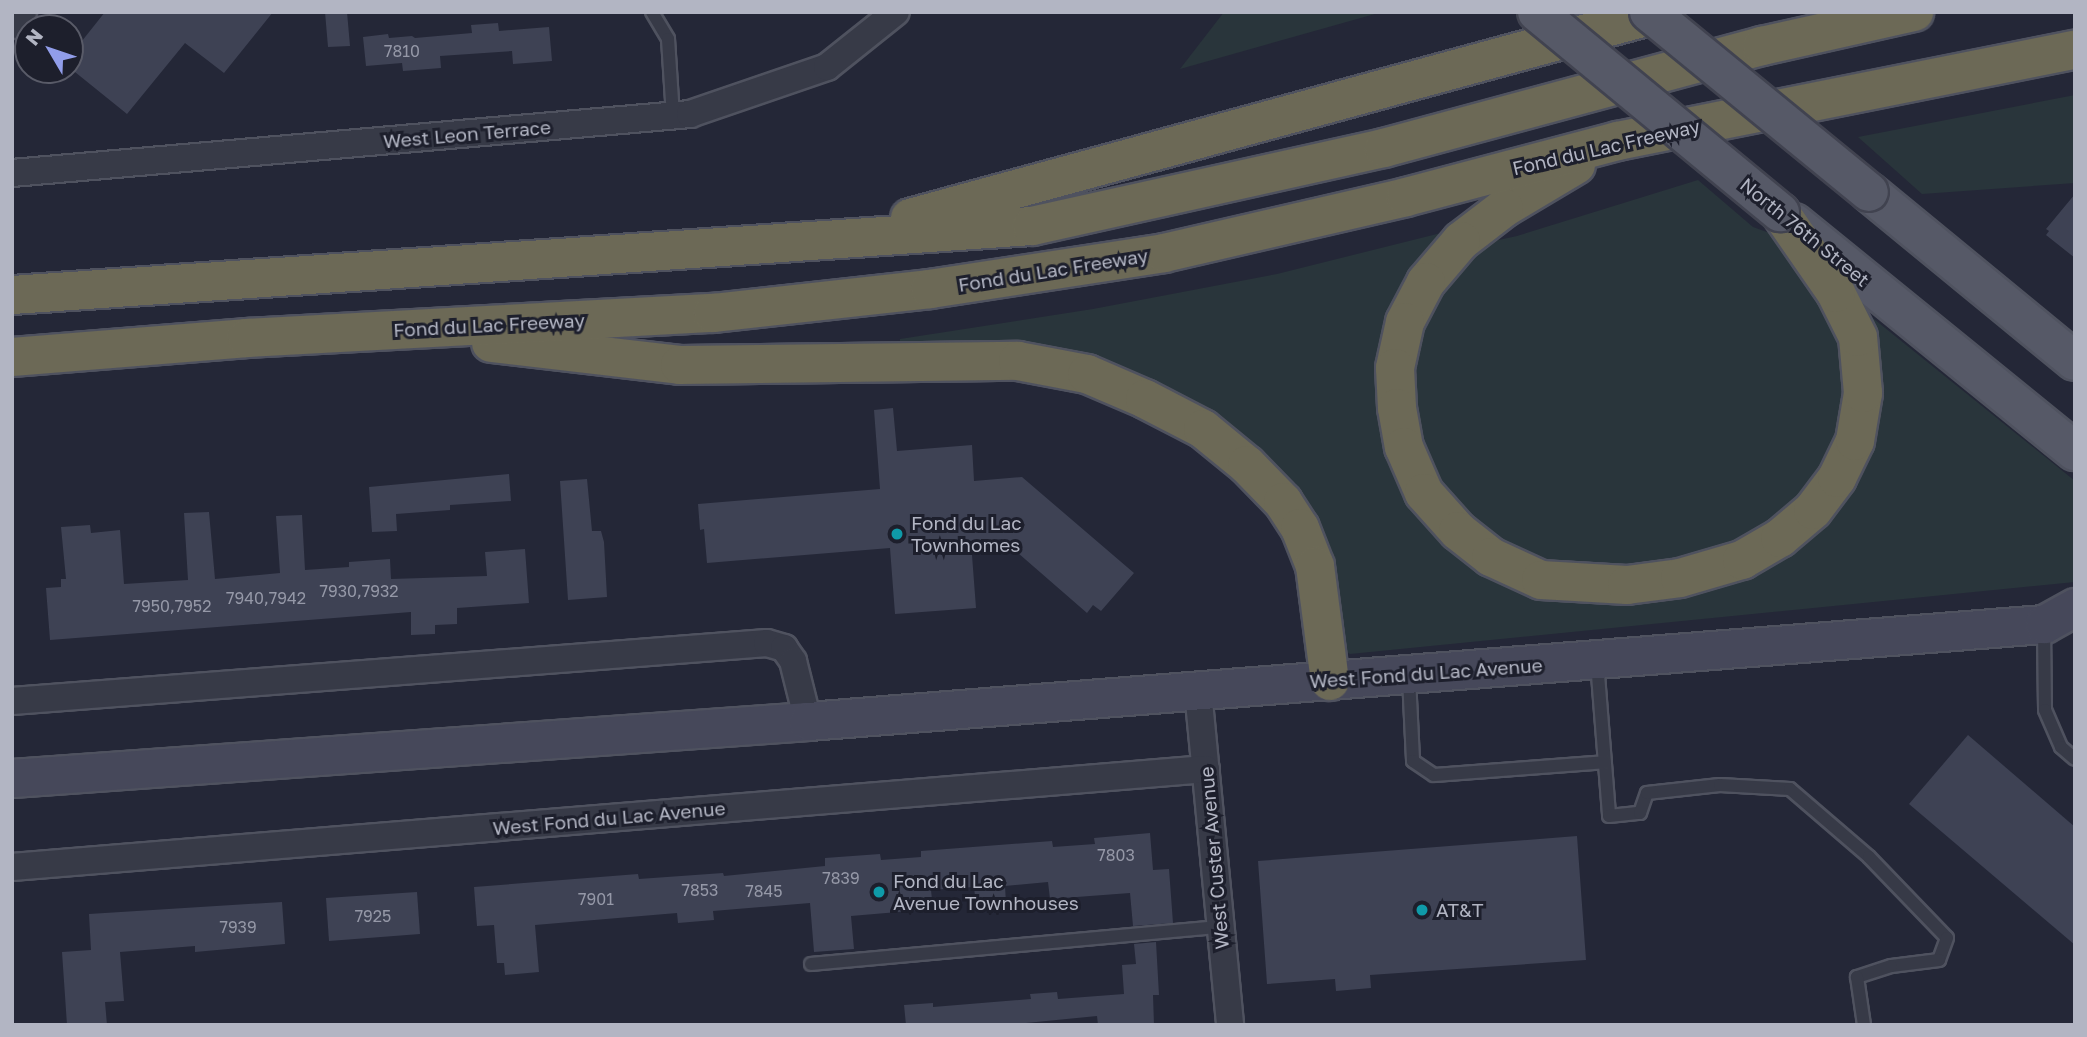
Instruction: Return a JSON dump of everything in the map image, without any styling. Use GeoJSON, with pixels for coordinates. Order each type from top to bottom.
{"type":"FeatureCollection","features":[{"type":"Feature","properties":{"kind":"highway"},"geometry":{"type":"LineString","coordinates":[[823,241],[1664,12]]}},
{"type":"Feature","properties":{"kind":"highway"},"geometry":{"type":"LineString","coordinates":[[12,295],[1032,226],[1384,148],[1762,46],[1914,12]]}},
{"type":"Feature","properties":{"kind":"highway","name":"Fond du Lac Freeway"},"geometry":{"type":"LineString","coordinates":[[12,357],[382,331],[713,313],[930,289],[1164,253],[1406,197],[1618,141],[2075,50]]}},
{"type":"Feature","properties":{"kind":"highway"},"geometry":{"type":"LineString","coordinates":[[1618,141],[1504,208],[1461,241],[1426,282],[1405,322],[1395,368],[1397,408],[1404,447],[1424,493],[1458,531],[1490,558],[1541,580],[1628,585],[1680,578],[1742,560],[1780,538],[1813,510],[1837,478],[1855,441],[1863,393],[1858,337],[1836,293],[1780,212]]}},
{"type":"Feature","properties":{"kind":"highway"},"geometry":{"type":"LineString","coordinates":[[382,331],[680,365],[1018,361],[1087,374],[1145,399],[1203,429],[1247,465],[1283,502],[1300,528],[1315,566],[1330,681]]}},
{"type":"Feature","properties":{"kind":"main road","name":"North 76th Street"},"geometry":{"type":"LineString","coordinates":[[1537,12],[2075,451]]}},
{"type":"Feature","properties":{"kind":"main road"},"geometry":{"type":"LineString","coordinates":[[1649,12],[2075,362]]}},
{"type":"Feature","properties":{"kind":"street"},"geometry":{"type":"LineString","coordinates":[[12,25],[23,12]]}},
{"type":"Feature","properties":{"kind":"street","name":"West Leon Terrace"},"geometry":{"type":"LineString","coordinates":[[12,173],[690,114],[827,67],[896,12]]}},
{"type":"Feature","properties":{"kind":"street","name":"West Fond du Lac Avenue"},"geometry":{"type":"LineString","coordinates":[[12,778],[808,721],[2064,623]]}},
{"type":"Feature","properties":{"kind":"street"},"geometry":{"type":"LineString","coordinates":[[12,701],[767,643],[784,648],[793,661],[808,721]]}},
{"type":"Feature","properties":{"kind":"street","name":"West Custer Avenue"},"geometry":{"type":"LineString","coordinates":[[1198,691],[1230,1025]]}},
{"type":"Feature","properties":{"kind":"street","name":"West Fond du Lac Avenue"},"geometry":{"type":"LineString","coordinates":[[12,867],[1206,769]]}},
{"type":"Feature","properties":{"kind":"lane"},"geometry":{"type":"LineString","coordinates":[[652,12],[668,39],[673,116]]}},
{"type":"Feature","properties":{"kind":"lane"},"geometry":{"type":"LineString","coordinates":[[2064,623],[2045,710],[2061,747],[2075,759]]}},
{"type":"Feature","properties":{"kind":"lane"},"geometry":{"type":"LineString","coordinates":[[1597,660],[1608,816],[1640,813],[1647,793],[1720,785],[1790,789],[1869,858],[1947,938],[1940,960],[1891,966],[1857,977],[1864,1025]]}},
{"type":"Feature","properties":{"kind":"lane"},"geometry":{"type":"LineString","coordinates":[[1409,674],[1413,761],[1434,775],[1605,762]]}},
{"type":"Feature","properties":{"kind":"lane"},"geometry":{"type":"LineString","coordinates":[[2061,747],[2075,745]]}},
{"type":"Feature","properties":{"kind":"lane"},"geometry":{"type":"LineString","coordinates":[[811,964],[1221,927]]}},
{"type":"Feature","properties":{"kind":"shaded area"},"geometry":{"type":"Polygon","coordinates":[[[1224,12],[1382,12],[1180,69],[1224,12]]]}},
{"type":"Feature","properties":{"kind":"shaded area"},"geometry":{"type":"Polygon","coordinates":[[[2075,95],[2075,183],[1922,194],[1858,137],[2075,95]]]}},
{"type":"Feature","properties":{"kind":"shaded area"},"geometry":{"type":"Polygon","coordinates":[[[1698,180],[1753,227],[1775,235],[1834,322],[1843,362],[1842,409],[1832,444],[1809,483],[1784,510],[1739,541],[1696,555],[1644,564],[1565,564],[1521,554],[1459,516],[1417,448],[1410,349],[1419,314],[1471,246],[1517,236],[1698,180]]]}},
{"type":"Feature","properties":{"kind":"shaded area"},"geometry":{"type":"Polygon","coordinates":[[[1441,233],[1443,236],[1383,345],[1450,542],[1664,588],[1831,499],[1869,315],[2075,481],[2075,582],[1350,654],[1340,647],[1331,577],[1193,409],[900,344],[900,339],[1093,309],[1277,274],[1441,233]]]}},
{"type":"Feature","properties":{"kind":"building"},"geometry":{"type":"Polygon","coordinates":[[[105,12],[273,12],[224,73],[185,43],[127,114],[84,79],[84,38],[105,12]]]}},
{"type":"Feature","properties":{"kind":"building"},"geometry":{"type":"Polygon","coordinates":[[[325,12],[347,12],[350,46],[328,47],[325,12]]]}},
{"type":"Feature","properties":{"kind":"building"},"geometry":{"type":"Polygon","coordinates":[[[498,23],[499,31],[549,27],[552,61],[513,64],[512,51],[440,56],[441,68],[403,71],[402,63],[366,66],[363,37],[388,34],[389,38],[415,38],[472,33],[471,25],[498,23]]]}},
{"type":"Feature","properties":{"kind":"building"},"geometry":{"type":"Polygon","coordinates":[[[2075,194],[2075,258],[2046,235],[2049,231],[2046,229],[2075,194]]]}},
{"type":"Feature","properties":{"kind":"building","name":"Fond du Lac Townhomes"},"geometry":{"type":"Polygon","coordinates":[[[893,408],[897,451],[972,445],[974,481],[1022,477],[1134,573],[1101,611],[1093,605],[1087,613],[1002,539],[971,542],[976,608],[895,614],[890,548],[707,563],[704,529],[700,530],[698,504],[880,489],[874,410],[893,408]]]}},
{"type":"Feature","properties":{"kind":"building"},"geometry":{"type":"Polygon","coordinates":[[[509,474],[511,501],[450,505],[450,510],[396,514],[397,531],[372,532],[369,487],[509,474]]]}},
{"type":"Feature","properties":{"kind":"building"},"geometry":{"type":"Polygon","coordinates":[[[587,479],[592,531],[601,531],[604,542],[607,597],[568,600],[560,481],[587,479]]]}},
{"type":"Feature","properties":{"kind":"building"},"geometry":{"type":"Polygon","coordinates":[[[209,512],[215,579],[280,573],[276,516],[302,515],[305,570],[349,567],[349,562],[390,559],[391,579],[487,576],[485,552],[525,549],[529,603],[457,608],[457,624],[435,625],[435,634],[411,635],[411,612],[50,640],[46,588],[61,587],[61,579],[66,579],[61,527],[90,525],[91,533],[120,530],[124,584],[188,580],[184,513],[209,512]]]}},
{"type":"Feature","properties":{"kind":"building"},"geometry":{"type":"Polygon","coordinates":[[[1968,735],[2075,827],[2075,945],[1909,804],[1968,735]]]}},
{"type":"Feature","properties":{"kind":"building"},"geometry":{"type":"Polygon","coordinates":[[[1150,833],[1153,870],[1169,869],[1173,923],[1133,926],[1130,893],[1050,899],[1048,882],[1005,886],[1006,903],[976,905],[974,887],[931,890],[933,909],[851,916],[854,949],[814,952],[810,903],[713,911],[714,920],[678,923],[677,913],[535,925],[539,972],[505,975],[504,963],[497,963],[494,925],[477,926],[474,887],[638,874],[639,879],[723,873],[724,876],[825,866],[825,858],[880,854],[881,860],[921,857],[921,851],[1052,841],[1053,847],[1095,844],[1094,838],[1150,833]]]}},
{"type":"Feature","properties":{"kind":"building","name":"AT&T"},"geometry":{"type":"Polygon","coordinates":[[[1577,836],[1586,960],[1370,975],[1371,988],[1336,991],[1335,979],[1267,984],[1258,861],[1577,836]]]}},
{"type":"Feature","properties":{"kind":"building"},"geometry":{"type":"Polygon","coordinates":[[[417,892],[420,934],[329,941],[326,898],[417,892]]]}},
{"type":"Feature","properties":{"kind":"building"},"geometry":{"type":"Polygon","coordinates":[[[282,902],[285,944],[195,952],[195,946],[120,952],[124,1001],[105,1002],[107,1025],[67,1025],[62,952],[91,950],[89,914],[282,902]]]}},
{"type":"Feature","properties":{"kind":"building"},"geometry":{"type":"Polygon","coordinates":[[[1156,942],[1159,995],[1153,995],[1154,1025],[1098,1025],[1097,1016],[1006,1025],[906,1025],[904,1005],[933,1003],[933,1007],[1031,999],[1030,994],[1057,992],[1058,999],[1124,994],[1122,965],[1136,964],[1134,944],[1156,942]]]}},
{"type":"Feature","properties":{"kind":"place","name":"Fond du Lac Townhomes"},"geometry":{"type":"Point","coordinates":[897,534]}},
{"type":"Feature","properties":{"kind":"place","name":"Fond du Lac Avenue Townhouses"},"geometry":{"type":"Point","coordinates":[879,892]}},
{"type":"Feature","properties":{"kind":"place","name":"AT&T"},"geometry":{"type":"Point","coordinates":[1422,910]}}]}
